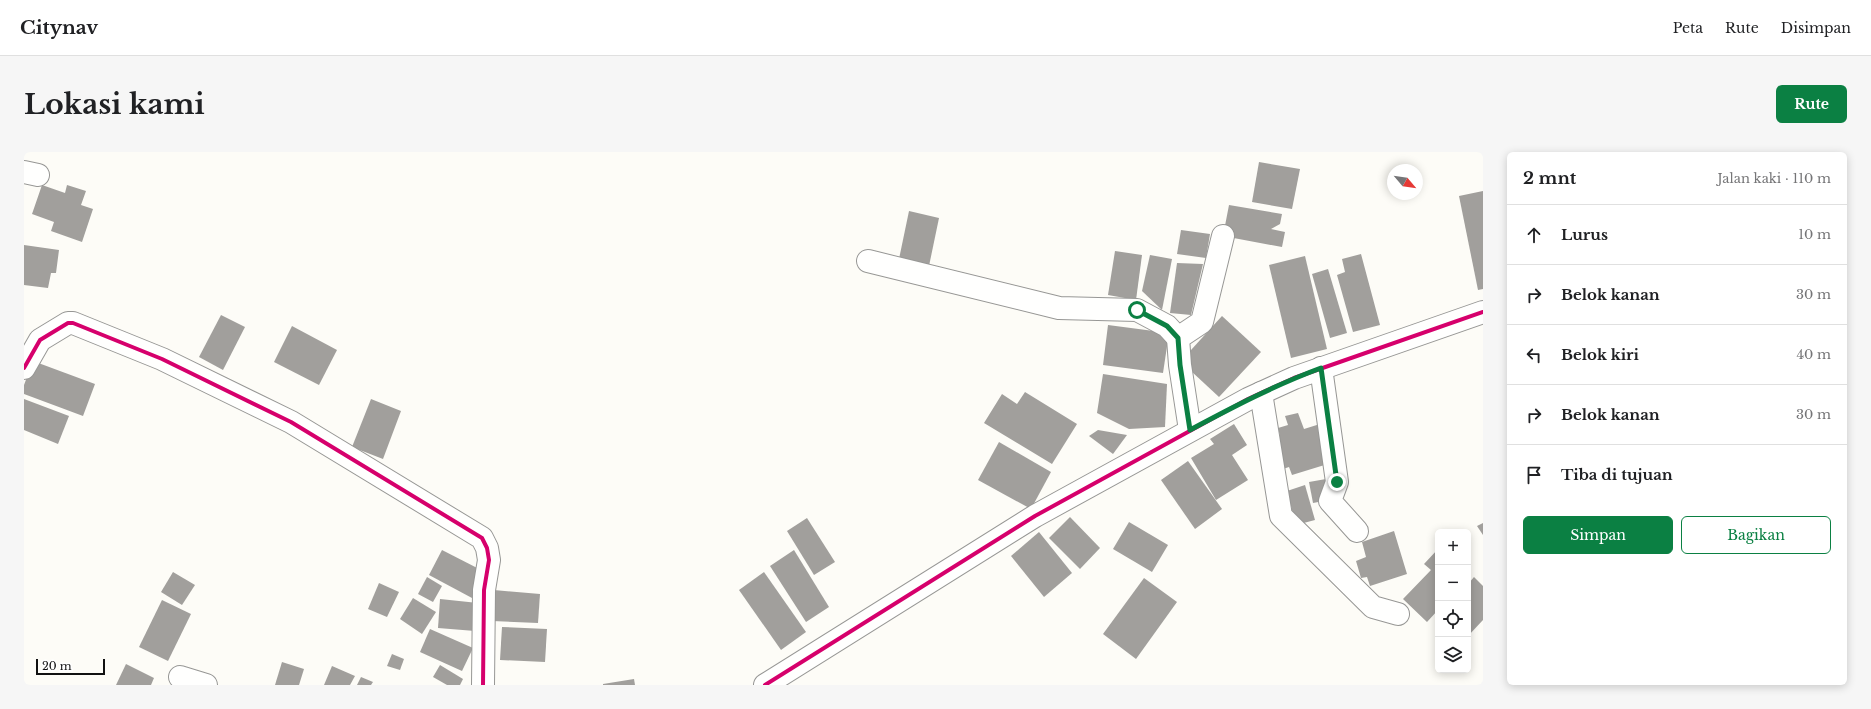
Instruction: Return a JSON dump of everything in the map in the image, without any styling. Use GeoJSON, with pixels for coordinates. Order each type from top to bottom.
{"type":"FeatureCollection","features":[{"type":"Feature","properties":{"kind":"street"},"geometry":{"type":"LineString","coordinates":[[1178,338],[1202,322],[1223,236]]}},
{"type":"Feature","properties":{"kind":"street"},"geometry":{"type":"LineString","coordinates":[[868,261],[1059,308],[1137,310],[1167,326],[1178,338],[1180,365],[1190,430]]}},
{"type":"Feature","properties":{"kind":"street"},"geometry":{"type":"LineString","coordinates":[[765,685],[1035,516],[1190,430],[1261,393],[1321,368],[1483,312]]}},
{"type":"Feature","properties":{"kind":"street"},"geometry":{"type":"LineString","coordinates":[[24,368],[40,340],[68,323],[73,323],[162,359],[291,422],[482,538],[487,548],[489,560],[484,590],[483,685]]}},
{"type":"Feature","properties":{"kind":"street"},"geometry":{"type":"LineString","coordinates":[[1321,368],[1337,482],[1330,501],[1357,531]]}},
{"type":"Feature","properties":{"kind":"street"},"geometry":{"type":"LineString","coordinates":[[1261,393],[1281,516],[1373,607],[1398,614]]}},
{"type":"Feature","properties":{"kind":"street"},"geometry":{"type":"LineString","coordinates":[[180,677],[206,685]]}},
{"type":"Feature","properties":{"kind":"building"},"geometry":{"type":"Polygon","coordinates":[[[1259,162],[1300,169],[1292,209],[1252,202],[1259,162]]]}},
{"type":"Feature","properties":{"kind":"building"},"geometry":{"type":"Polygon","coordinates":[[[42,185],[65,193],[67,185],[86,191],[81,205],[93,209],[82,242],[51,231],[54,222],[32,214],[42,185]]]}},
{"type":"Feature","properties":{"kind":"building"},"geometry":{"type":"Polygon","coordinates":[[[1483,191],[1483,289],[1478,290],[1459,196],[1483,191]]]}},
{"type":"Feature","properties":{"kind":"building"},"geometry":{"type":"Polygon","coordinates":[[[1229,205],[1282,214],[1280,224],[1271,229],[1285,232],[1282,247],[1223,236],[1229,205]]]}},
{"type":"Feature","properties":{"kind":"building"},"geometry":{"type":"Polygon","coordinates":[[[909,211],[939,218],[929,266],[899,259],[909,211]]]}},
{"type":"Feature","properties":{"kind":"building"},"geometry":{"type":"Polygon","coordinates":[[[1181,230],[1210,234],[1206,258],[1177,254],[1181,230]]]}},
{"type":"Feature","properties":{"kind":"building"},"geometry":{"type":"Polygon","coordinates":[[[24,245],[59,250],[56,273],[51,273],[48,288],[24,285],[24,245]]]}},
{"type":"Feature","properties":{"kind":"building"},"geometry":{"type":"Polygon","coordinates":[[[1115,251],[1142,255],[1136,300],[1108,295],[1115,251]]]}},
{"type":"Feature","properties":{"kind":"building"},"geometry":{"type":"Polygon","coordinates":[[[1361,254],[1380,325],[1353,332],[1337,275],[1345,272],[1342,259],[1361,254]]]}},
{"type":"Feature","properties":{"kind":"building"},"geometry":{"type":"Polygon","coordinates":[[[1150,255],[1172,259],[1162,310],[1142,291],[1150,255]]]}},
{"type":"Feature","properties":{"kind":"building"},"geometry":{"type":"Polygon","coordinates":[[[1305,256],[1327,349],[1291,358],[1269,265],[1305,256]]]}},
{"type":"Feature","properties":{"kind":"building"},"geometry":{"type":"Polygon","coordinates":[[[1177,263],[1203,264],[1191,315],[1170,313],[1177,263]]]}},
{"type":"Feature","properties":{"kind":"building"},"geometry":{"type":"Polygon","coordinates":[[[1328,269],[1347,333],[1330,338],[1312,274],[1328,269]]]}},
{"type":"Feature","properties":{"kind":"building"},"geometry":{"type":"Polygon","coordinates":[[[221,315],[245,327],[223,370],[199,357],[221,315]]]}},
{"type":"Feature","properties":{"kind":"building"},"geometry":{"type":"Polygon","coordinates":[[[1222,316],[1261,352],[1219,397],[1191,371],[1191,350],[1222,316]]]}},
{"type":"Feature","properties":{"kind":"building"},"geometry":{"type":"Polygon","coordinates":[[[1108,325],[1169,333],[1163,373],[1103,365],[1108,325]]]}},
{"type":"Feature","properties":{"kind":"building"},"geometry":{"type":"Polygon","coordinates":[[[292,326],[337,350],[319,385],[274,362],[292,326]]]}},
{"type":"Feature","properties":{"kind":"building"},"geometry":{"type":"Polygon","coordinates":[[[33,361],[95,384],[83,416],[24,394],[24,385],[33,361]]]}},
{"type":"Feature","properties":{"kind":"building"},"geometry":{"type":"Polygon","coordinates":[[[1103,374],[1167,384],[1165,427],[1129,429],[1097,413],[1103,374]]]}},
{"type":"Feature","properties":{"kind":"building"},"geometry":{"type":"Polygon","coordinates":[[[1025,392],[1077,424],[1052,464],[984,423],[1002,394],[1017,404],[1025,392]]]}},
{"type":"Feature","properties":{"kind":"building"},"geometry":{"type":"Polygon","coordinates":[[[24,399],[69,416],[58,444],[24,430],[24,399]]]}},
{"type":"Feature","properties":{"kind":"building"},"geometry":{"type":"Polygon","coordinates":[[[371,399],[401,411],[383,459],[352,447],[371,399]]]}},
{"type":"Feature","properties":{"kind":"building"},"geometry":{"type":"Polygon","coordinates":[[[1298,413],[1304,429],[1320,424],[1331,463],[1292,475],[1289,467],[1280,470],[1271,438],[1280,436],[1278,428],[1288,425],[1285,416],[1298,413]]]}},
{"type":"Feature","properties":{"kind":"building"},"geometry":{"type":"Polygon","coordinates":[[[1234,424],[1247,445],[1232,455],[1248,480],[1216,500],[1191,458],[1214,444],[1210,439],[1234,424]]]}},
{"type":"Feature","properties":{"kind":"building"},"geometry":{"type":"Polygon","coordinates":[[[1098,430],[1127,435],[1113,454],[1089,436],[1098,430]]]}},
{"type":"Feature","properties":{"kind":"building"},"geometry":{"type":"Polygon","coordinates":[[[999,442],[1051,472],[1031,509],[978,480],[999,442]]]}},
{"type":"Feature","properties":{"kind":"building"},"geometry":{"type":"Polygon","coordinates":[[[1188,461],[1222,509],[1195,529],[1161,480],[1188,461]]]}},
{"type":"Feature","properties":{"kind":"building"},"geometry":{"type":"Polygon","coordinates":[[[1326,479],[1329,500],[1313,503],[1309,482],[1326,479]]]}},
{"type":"Feature","properties":{"kind":"building"},"geometry":{"type":"Polygon","coordinates":[[[1305,485],[1315,520],[1296,525],[1287,491],[1305,485]]]}},
{"type":"Feature","properties":{"kind":"building"},"geometry":{"type":"Polygon","coordinates":[[[1070,517],[1100,548],[1080,569],[1049,538],[1070,517]]]}},
{"type":"Feature","properties":{"kind":"building"},"geometry":{"type":"Polygon","coordinates":[[[807,518],[835,562],[814,575],[787,531],[807,518]]]}},
{"type":"Feature","properties":{"kind":"building"},"geometry":{"type":"Polygon","coordinates":[[[1129,522],[1168,545],[1152,572],[1113,549],[1129,522]]]}},
{"type":"Feature","properties":{"kind":"building"},"geometry":{"type":"Polygon","coordinates":[[[1483,523],[1483,535],[1477,526],[1483,523]]]}},
{"type":"Feature","properties":{"kind":"building"},"geometry":{"type":"Polygon","coordinates":[[[1394,531],[1407,574],[1370,586],[1367,577],[1361,578],[1356,561],[1366,557],[1362,542],[1394,531]]]}},
{"type":"Feature","properties":{"kind":"building"},"geometry":{"type":"Polygon","coordinates":[[[1039,532],[1072,573],[1044,597],[1011,556],[1039,532]]]}},
{"type":"Feature","properties":{"kind":"building"},"geometry":{"type":"Polygon","coordinates":[[[442,550],[485,572],[472,598],[429,575],[442,550]]]}},
{"type":"Feature","properties":{"kind":"building"},"geometry":{"type":"Polygon","coordinates":[[[794,550],[829,607],[806,622],[770,566],[794,550]]]}},
{"type":"Feature","properties":{"kind":"building"},"geometry":{"type":"Polygon","coordinates":[[[1435,552],[1435,613],[1427,622],[1403,599],[1431,570],[1424,564],[1435,552]]]}},
{"type":"Feature","properties":{"kind":"building"},"geometry":{"type":"Polygon","coordinates":[[[173,572],[195,585],[182,605],[161,592],[173,572]]]}},
{"type":"Feature","properties":{"kind":"building"},"geometry":{"type":"Polygon","coordinates":[[[764,572],[806,632],[781,650],[739,590],[764,572]]]}},
{"type":"Feature","properties":{"kind":"building"},"geometry":{"type":"Polygon","coordinates":[[[427,577],[442,586],[433,602],[418,594],[427,577]]]}},
{"type":"Feature","properties":{"kind":"building"},"geometry":{"type":"Polygon","coordinates":[[[1474,577],[1483,586],[1483,620],[1471,633],[1471,601],[1471,580],[1474,577]]]}},
{"type":"Feature","properties":{"kind":"building"},"geometry":{"type":"Polygon","coordinates":[[[1144,578],[1177,602],[1136,659],[1103,634],[1144,578]]]}},
{"type":"Feature","properties":{"kind":"building"},"geometry":{"type":"Polygon","coordinates":[[[379,583],[399,592],[387,617],[368,609],[379,583]]]}},
{"type":"Feature","properties":{"kind":"building"},"geometry":{"type":"Polygon","coordinates":[[[494,590],[540,594],[538,623],[492,621],[494,590]]]}},
{"type":"Feature","properties":{"kind":"building"},"geometry":{"type":"Polygon","coordinates":[[[413,598],[436,612],[422,634],[400,619],[413,598]]]}},
{"type":"Feature","properties":{"kind":"building"},"geometry":{"type":"Polygon","coordinates":[[[440,599],[478,603],[475,631],[438,628],[440,599]]]}},
{"type":"Feature","properties":{"kind":"building"},"geometry":{"type":"Polygon","coordinates":[[[162,600],[191,614],[168,661],[139,647],[162,600]]]}},
{"type":"Feature","properties":{"kind":"building"},"geometry":{"type":"Polygon","coordinates":[[[502,627],[547,629],[545,662],[500,660],[502,627]]]}},
{"type":"Feature","properties":{"kind":"building"},"geometry":{"type":"Polygon","coordinates":[[[430,629],[473,648],[462,671],[420,652],[430,629]]]}},
{"type":"Feature","properties":{"kind":"building"},"geometry":{"type":"Polygon","coordinates":[[[392,654],[404,659],[400,670],[387,666],[392,654]]]}},
{"type":"Feature","properties":{"kind":"building"},"geometry":{"type":"Polygon","coordinates":[[[282,662],[304,669],[299,685],[275,685],[282,662]]]}},
{"type":"Feature","properties":{"kind":"building"},"geometry":{"type":"Polygon","coordinates":[[[126,664],[154,678],[151,685],[116,685],[126,664]]]}},
{"type":"Feature","properties":{"kind":"building"},"geometry":{"type":"Polygon","coordinates":[[[440,665],[463,679],[460,685],[447,685],[433,677],[440,665]]]}},
{"type":"Feature","properties":{"kind":"building"},"geometry":{"type":"Polygon","coordinates":[[[332,666],[355,676],[350,685],[324,685],[332,666]]]}},
{"type":"Feature","properties":{"kind":"building"},"geometry":{"type":"Polygon","coordinates":[[[361,677],[373,682],[371,685],[357,685],[361,677]]]}},
{"type":"Feature","properties":{"kind":"building"},"geometry":{"type":"Polygon","coordinates":[[[634,679],[635,685],[603,685],[603,684],[634,679]]]}},
{"type":"Feature","properties":{"kind":"cycle path"},"geometry":{"type":"LineString","coordinates":[[765,685],[1035,516],[1248,399],[1294,378],[1483,312]]}},
{"type":"Feature","properties":{"kind":"cycle path"},"geometry":{"type":"LineString","coordinates":[[24,368],[40,340],[68,323],[73,323],[162,359],[291,422],[482,538],[487,548],[489,560],[484,590],[483,685]]}},
{"type":"Feature","properties":{"kind":"route"},"geometry":{"type":"LineString","coordinates":[[1137,310],[1167,326],[1178,338],[1180,365],[1190,430],[1248,399],[1294,378],[1321,368],[1337,482]]}}]}
